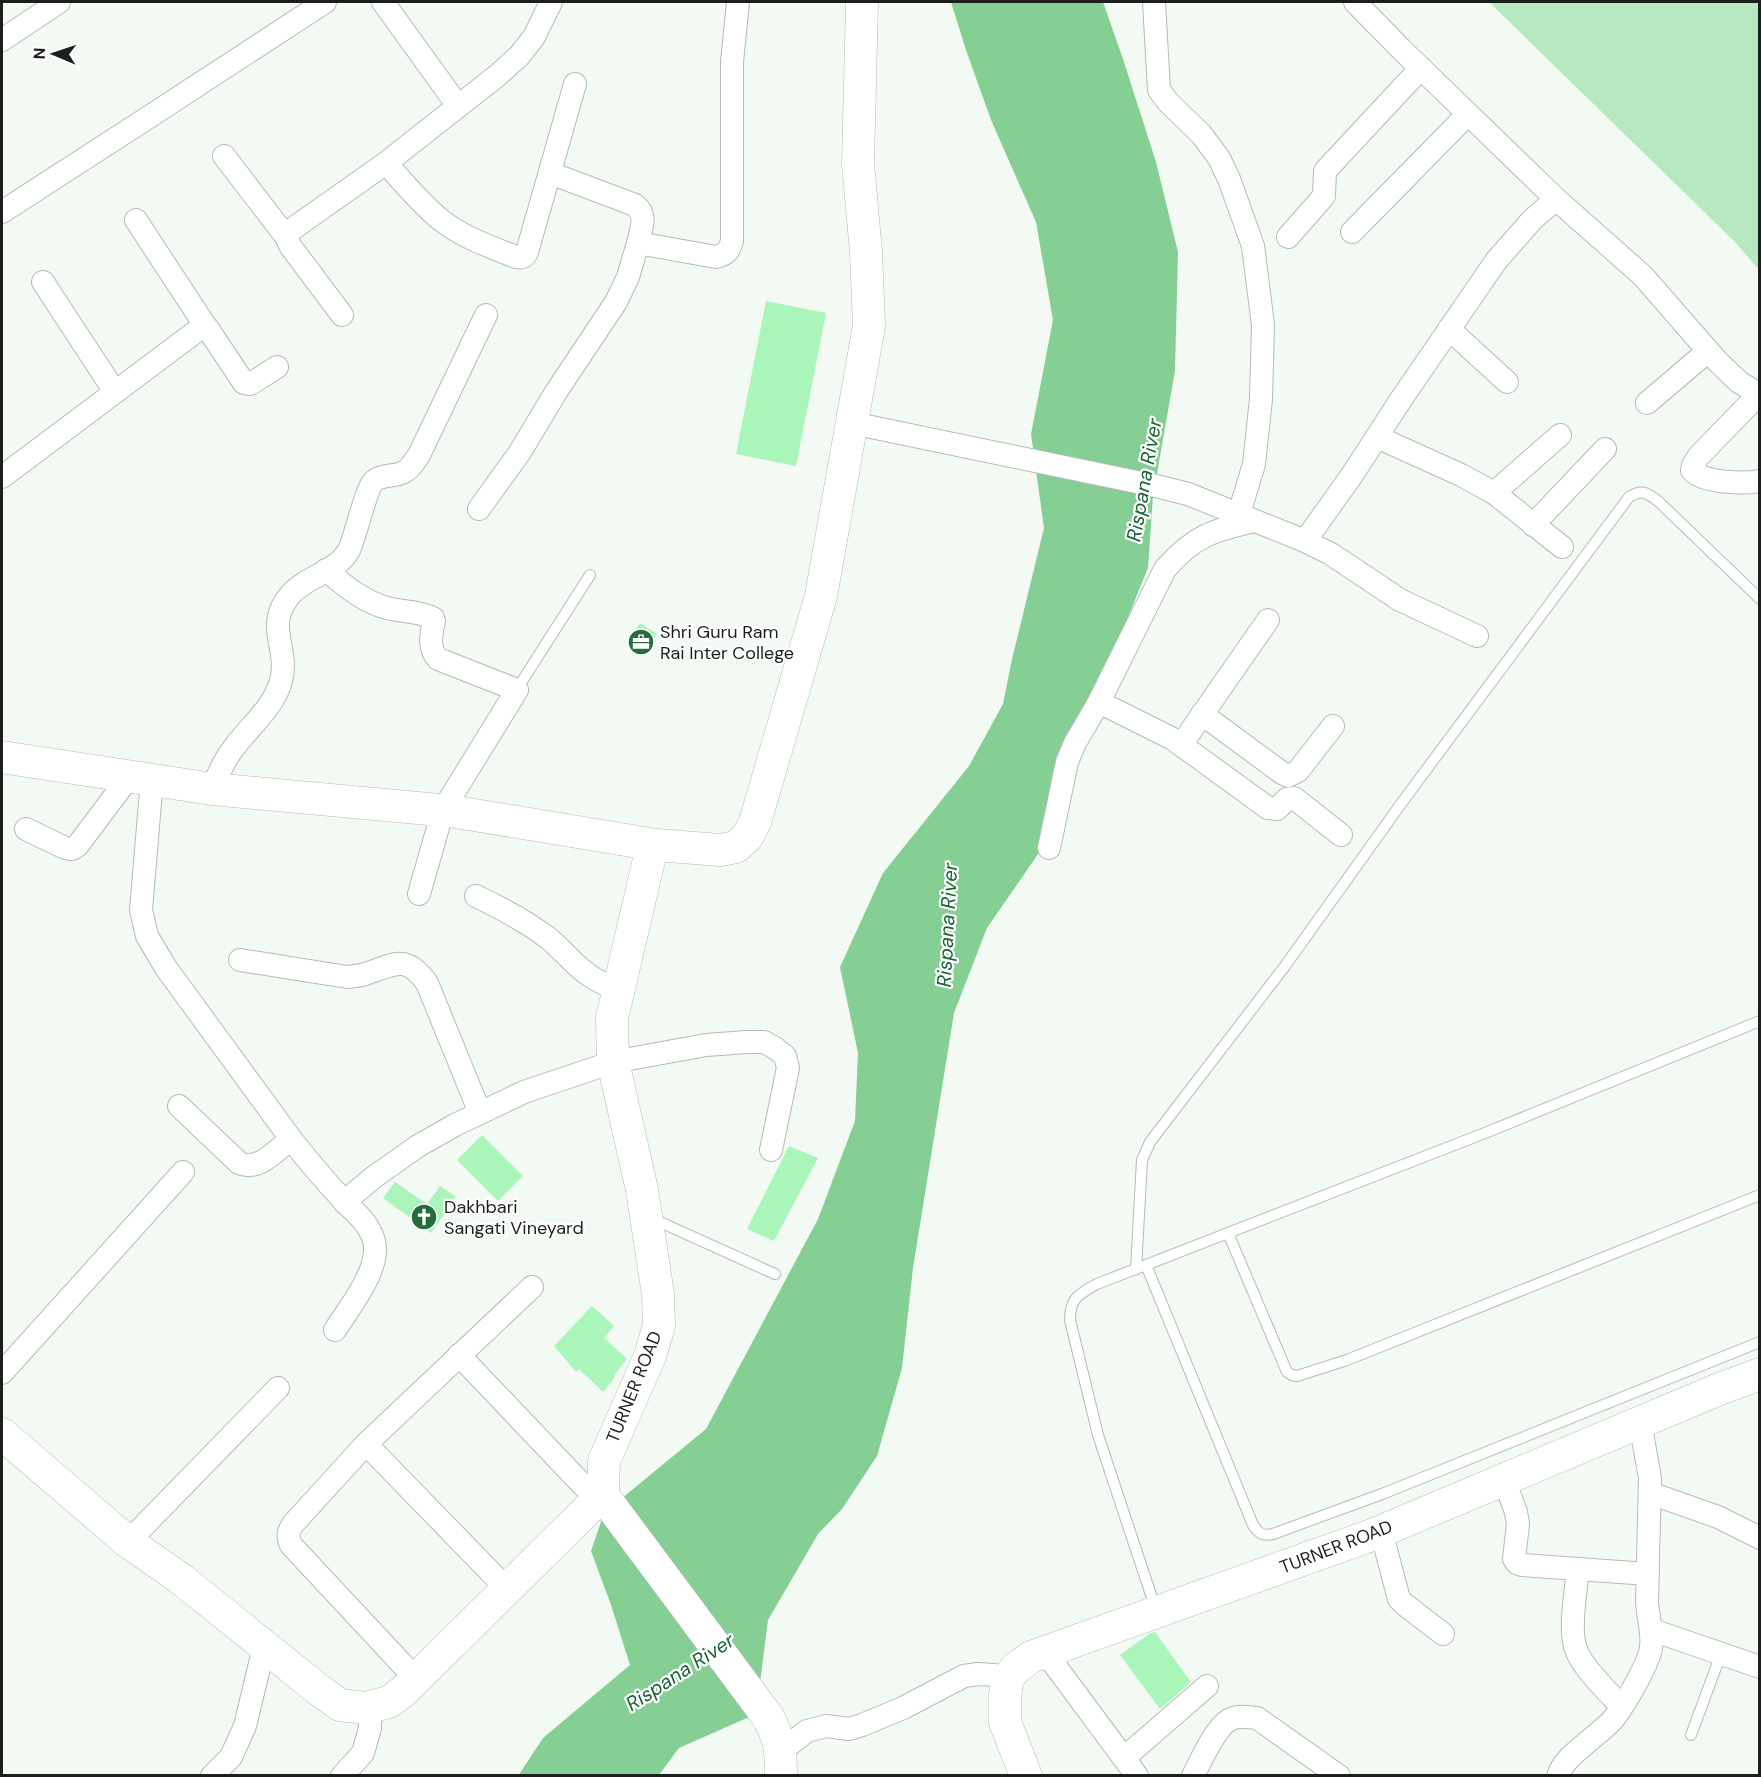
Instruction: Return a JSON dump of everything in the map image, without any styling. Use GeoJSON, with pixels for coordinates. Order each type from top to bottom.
{"type":"FeatureCollection","features":[{"type":"Feature","properties":{"kind":"main road"},"geometry":{"type":"LineString","coordinates":[[2,757],[212,789],[443,810],[656,844],[720,850],[735,847],[747,837],[755,822],[821,597],[869,326],[866,252],[858,164],[862,2]]}},
{"type":"Feature","properties":{"kind":"main road","name":"TURNER ROAD"},"geometry":{"type":"LineString","coordinates":[[602,1497],[604,1461],[650,1356],[659,1326],[658,1294],[642,1190],[613,1062],[612,1018],[651,847],[656,844]]}},
{"type":"Feature","properties":{"kind":"main road","name":"TURNER ROAD"},"geometry":{"type":"LineString","coordinates":[[1008,1678],[1016,1668],[1031,1657],[1381,1531],[1760,1374]]}},
{"type":"Feature","properties":{"kind":"main road"},"geometry":{"type":"LineString","coordinates":[[2,1434],[128,1542],[181,1579],[319,1690],[340,1705],[366,1708],[388,1702],[405,1690],[602,1497],[768,1717],[774,1729],[781,1763]]}},
{"type":"Feature","properties":{"kind":"main road"},"geometry":{"type":"LineString","coordinates":[[1008,1678],[1005,1722],[1026,1776]]}},
{"type":"Feature","properties":{"kind":"street"},"geometry":{"type":"LineString","coordinates":[[2,40],[59,2]]}},
{"type":"Feature","properties":{"kind":"street"},"geometry":{"type":"LineString","coordinates":[[2,212],[324,2]]}},
{"type":"Feature","properties":{"kind":"street"},"geometry":{"type":"LineString","coordinates":[[383,2],[458,106]]}},
{"type":"Feature","properties":{"kind":"street"},"geometry":{"type":"LineString","coordinates":[[287,238],[291,230],[386,163],[519,56],[534,37],[551,2]]}},
{"type":"Feature","properties":{"kind":"street"},"geometry":{"type":"LineString","coordinates":[[638,243],[716,257],[729,251],[732,241],[732,62],[738,2]]}},
{"type":"Feature","properties":{"kind":"street"},"geometry":{"type":"LineString","coordinates":[[1154,2],[1160,90],[1169,103],[1201,134],[1219,158],[1229,179],[1252,246],[1263,325],[1261,399],[1247,518]]}},
{"type":"Feature","properties":{"kind":"street"},"geometry":{"type":"LineString","coordinates":[[1355,2],[1556,199],[1643,276],[1708,351],[1739,382],[1759,395],[1698,458],[1692,470],[1703,478],[1716,481],[1760,481]]}},
{"type":"Feature","properties":{"kind":"street"},"geometry":{"type":"LineString","coordinates":[[1288,237],[1324,196],[1325,171],[1421,68]]}},
{"type":"Feature","properties":{"kind":"street"},"geometry":{"type":"LineString","coordinates":[[386,163],[422,203],[442,221],[466,236],[522,258],[527,252],[575,84]]}},
{"type":"Feature","properties":{"kind":"street"},"geometry":{"type":"LineString","coordinates":[[1352,232],[1468,114]]}},
{"type":"Feature","properties":{"kind":"street"},"geometry":{"type":"LineString","coordinates":[[224,156],[342,315]]}},
{"type":"Feature","properties":{"kind":"street"},"geometry":{"type":"LineString","coordinates":[[479,509],[520,452],[556,392],[616,302],[628,277],[643,220],[643,213],[635,205],[550,173]]}},
{"type":"Feature","properties":{"kind":"street"},"geometry":{"type":"LineString","coordinates":[[1305,541],[1496,261],[1532,220],[1556,199]]}},
{"type":"Feature","properties":{"kind":"street"},"geometry":{"type":"LineString","coordinates":[[136,220],[244,383],[252,383],[277,367]]}},
{"type":"Feature","properties":{"kind":"street"},"geometry":{"type":"LineString","coordinates":[[43,282],[115,392]]}},
{"type":"Feature","properties":{"kind":"street"},"geometry":{"type":"LineString","coordinates":[[212,789],[222,765],[235,746],[265,712],[281,681],[283,664],[276,629],[279,613],[291,594],[335,565],[348,552],[363,511],[368,489],[373,482],[380,477],[403,473],[419,455],[486,315]]}},
{"type":"Feature","properties":{"kind":"street"},"geometry":{"type":"LineString","coordinates":[[2,477],[198,328],[206,327]]}},
{"type":"Feature","properties":{"kind":"street"},"geometry":{"type":"LineString","coordinates":[[1449,329],[1507,382]]}},
{"type":"Feature","properties":{"kind":"street"},"geometry":{"type":"LineString","coordinates":[[1647,403],[1708,351]]}},
{"type":"Feature","properties":{"kind":"street"},"geometry":{"type":"LineString","coordinates":[[852,423],[1188,494],[1305,541],[1331,554],[1400,600],[1477,636]]}},
{"type":"Feature","properties":{"kind":"street"},"geometry":{"type":"LineString","coordinates":[[1494,493],[1560,435]]}},
{"type":"Feature","properties":{"kind":"street"},"geometry":{"type":"LineString","coordinates":[[1377,437],[1461,475],[1494,493],[1562,547]]}},
{"type":"Feature","properties":{"kind":"street"},"geometry":{"type":"LineString","coordinates":[[1533,525],[1605,449]]}},
{"type":"Feature","properties":{"kind":"street"},"geometry":{"type":"LineString","coordinates":[[1049,848],[1067,762],[1165,569],[1179,552],[1194,542],[1214,530],[1247,518]]}},
{"type":"Feature","properties":{"kind":"street"},"geometry":{"type":"LineString","coordinates":[[326,570],[353,593],[369,601],[388,608],[433,618],[430,640],[434,655],[438,659],[517,689],[443,810],[419,894]]}},
{"type":"Feature","properties":{"kind":"street"},"geometry":{"type":"LineString","coordinates":[[1181,745],[1268,620]]}},
{"type":"Feature","properties":{"kind":"street"},"geometry":{"type":"LineString","coordinates":[[1099,702],[1181,745],[1268,808],[1277,809],[1287,799],[1294,798],[1341,835]]}},
{"type":"Feature","properties":{"kind":"street"},"geometry":{"type":"LineString","coordinates":[[1202,714],[1288,776],[1298,771],[1333,726]]}},
{"type":"Feature","properties":{"kind":"street"},"geometry":{"type":"LineString","coordinates":[[26,829],[63,847],[74,849],[141,778]]}},
{"type":"Feature","properties":{"kind":"street"},"geometry":{"type":"LineString","coordinates":[[141,778],[141,910],[147,936],[166,968],[304,1157],[367,1225],[373,1237],[375,1249],[364,1286],[335,1330]]}},
{"type":"Feature","properties":{"kind":"street"},"geometry":{"type":"LineString","coordinates":[[476,897],[500,907],[526,923],[550,939],[584,972],[619,991]]}},
{"type":"Feature","properties":{"kind":"street"},"geometry":{"type":"LineString","coordinates":[[240,960],[347,977],[363,975],[400,963],[410,965],[419,971],[427,983],[480,1113]]}},
{"type":"Feature","properties":{"kind":"street"},"geometry":{"type":"LineString","coordinates":[[344,1202],[417,1146],[480,1113],[548,1083],[613,1062],[706,1046],[764,1042],[785,1056],[788,1068],[771,1150]]}},
{"type":"Feature","properties":{"kind":"street"},"geometry":{"type":"LineString","coordinates":[[178,1106],[239,1163],[246,1166],[257,1165],[291,1139]]}},
{"type":"Feature","properties":{"kind":"street"},"geometry":{"type":"LineString","coordinates":[[2,1373],[183,1172]]}},
{"type":"Feature","properties":{"kind":"street"},"geometry":{"type":"LineString","coordinates":[[416,1679],[291,1545],[287,1537],[292,1524],[366,1444],[532,1287]]}},
{"type":"Feature","properties":{"kind":"street"},"geometry":{"type":"LineString","coordinates":[[459,1355],[602,1497]]}},
{"type":"Feature","properties":{"kind":"street"},"geometry":{"type":"LineString","coordinates":[[128,1542],[278,1388]]}},
{"type":"Feature","properties":{"kind":"street"},"geometry":{"type":"LineString","coordinates":[[1558,1776],[1561,1768],[1615,1717],[1643,1670],[1651,1649],[1652,1630],[1648,1617],[1650,1478],[1640,1422]]}},
{"type":"Feature","properties":{"kind":"street"},"geometry":{"type":"LineString","coordinates":[[366,1444],[507,1589]]}},
{"type":"Feature","properties":{"kind":"street"},"geometry":{"type":"LineString","coordinates":[[1504,1480],[1518,1524],[1514,1559],[1517,1563],[1648,1574]]}},
{"type":"Feature","properties":{"kind":"street"},"geometry":{"type":"LineString","coordinates":[[1650,1493],[1718,1517],[1760,1538]]}},
{"type":"Feature","properties":{"kind":"street"},"geometry":{"type":"LineString","coordinates":[[1381,1531],[1400,1599],[1443,1634]]}},
{"type":"Feature","properties":{"kind":"street"},"geometry":{"type":"LineString","coordinates":[[1578,1569],[1572,1635],[1576,1650],[1581,1660],[1621,1706]]}},
{"type":"Feature","properties":{"kind":"street"},"geometry":{"type":"LineString","coordinates":[[1652,1630],[1760,1667]]}},
{"type":"Feature","properties":{"kind":"street"},"geometry":{"type":"LineString","coordinates":[[212,1776],[231,1757],[245,1726],[264,1647]]}},
{"type":"Feature","properties":{"kind":"street"},"geometry":{"type":"LineString","coordinates":[[1045,1652],[1130,1767],[1207,1686]]}},
{"type":"Feature","properties":{"kind":"street"},"geometry":{"type":"LineString","coordinates":[[781,1763],[807,1731],[817,1727],[849,1729],[862,1725],[903,1708],[964,1676],[978,1674],[1008,1678]]}},
{"type":"Feature","properties":{"kind":"street"},"geometry":{"type":"LineString","coordinates":[[342,1776],[363,1753],[370,1728],[370,1717],[366,1708]]}},
{"type":"Feature","properties":{"kind":"street"},"geometry":{"type":"LineString","coordinates":[[1193,1776],[1221,1726],[1231,1719],[1244,1716],[1257,1718],[1339,1776]]}},
{"type":"Feature","properties":{"kind":"lane"},"geometry":{"type":"LineString","coordinates":[[1760,599],[1658,501],[1647,493],[1637,492],[1629,497],[1403,801],[1285,966],[1150,1142],[1142,1160],[1141,1267],[1253,1525],[1265,1535],[1382,1494],[1760,1342]]}},
{"type":"Feature","properties":{"kind":"lane"},"geometry":{"type":"LineString","coordinates":[[517,689],[590,575]]}},
{"type":"Feature","properties":{"kind":"lane"},"geometry":{"type":"LineString","coordinates":[[1157,1613],[1098,1435],[1070,1320],[1070,1309],[1075,1298],[1097,1284],[1496,1128],[1760,1021]]}},
{"type":"Feature","properties":{"kind":"lane"},"geometry":{"type":"LineString","coordinates":[[1228,1233],[1287,1371],[1297,1376],[1347,1359],[1760,1195]]}},
{"type":"Feature","properties":{"kind":"lane"},"geometry":{"type":"LineString","coordinates":[[646,1215],[775,1274]]}},
{"type":"Feature","properties":{"kind":"lane"},"geometry":{"type":"LineString","coordinates":[[1691,1735],[1721,1654]]}},
{"type":"Feature","properties":{"kind":"shaded area"},"geometry":{"type":"Polygon","coordinates":[[[1489,2],[1759,2],[1759,270],[1735,242],[1489,2]]]}},
{"type":"Feature","properties":{"kind":"water","name":"Rispana River"},"geometry":{"type":"Polygon","coordinates":[[[951,2],[1103,2],[1123,59],[1156,162],[1178,252],[1175,371],[1153,496],[1148,568],[1094,700],[1047,841],[987,928],[954,1013],[913,1268],[902,1368],[877,1456],[842,1509],[818,1534],[768,1620],[756,1714],[679,1748],[659,1775],[518,1776],[543,1738],[630,1665],[591,1551],[604,1513],[706,1429],[818,1219],[855,1121],[858,1053],[840,967],[883,873],[969,766],[1003,704],[1044,528],[1031,434],[1053,320],[1036,222],[991,120],[951,2]]]}},
{"type":"Feature","properties":{"kind":"building"},"geometry":{"type":"Polygon","coordinates":[[[766,301],[826,313],[796,466],[736,454],[766,301]]]}},
{"type":"Feature","properties":{"kind":"building"},"geometry":{"type":"Polygon","coordinates":[[[640,623],[657,634],[642,655],[627,642],[640,623]]]}},
{"type":"Feature","properties":{"kind":"building"},"geometry":{"type":"Polygon","coordinates":[[[482,1135],[523,1176],[498,1201],[457,1160],[482,1135]]]}},
{"type":"Feature","properties":{"kind":"building"},"geometry":{"type":"Polygon","coordinates":[[[789,1146],[818,1158],[774,1241],[747,1229],[789,1146]]]}},
{"type":"Feature","properties":{"kind":"building"},"geometry":{"type":"Polygon","coordinates":[[[395,1182],[427,1204],[440,1186],[456,1197],[431,1233],[383,1198],[395,1182]]]}},
{"type":"Feature","properties":{"kind":"building"},"geometry":{"type":"Polygon","coordinates":[[[592,1306],[614,1326],[604,1338],[627,1359],[603,1392],[579,1369],[576,1372],[554,1346],[592,1306]]]}},
{"type":"Feature","properties":{"kind":"building"},"geometry":{"type":"Polygon","coordinates":[[[1155,1632],[1191,1682],[1160,1709],[1120,1655],[1155,1632]]]}},
{"type":"Feature","properties":{"kind":"place","name":"Shri Guru Ram Rai Inter College"},"geometry":{"type":"Point","coordinates":[641,642]}},
{"type":"Feature","properties":{"kind":"place","name":"Dakhbari Sangati Vineyard"},"geometry":{"type":"Point","coordinates":[424,1217]}}]}
